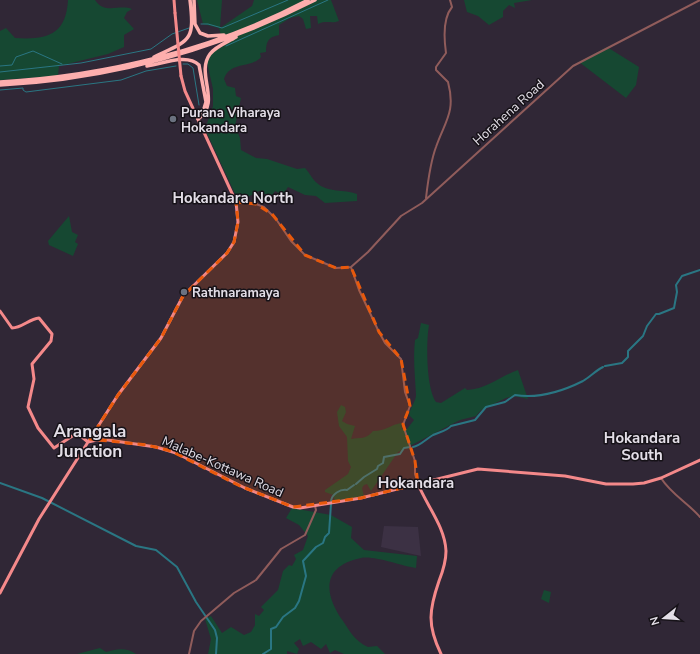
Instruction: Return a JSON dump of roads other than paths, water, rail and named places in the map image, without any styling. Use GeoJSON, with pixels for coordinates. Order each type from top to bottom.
{"type":"FeatureCollection","features":[{"type":"Feature","properties":{"kind":"highway"},"geometry":{"type":"LineString","coordinates":[[144,62],[181,45],[190,38],[192,28],[190,0]]}},
{"type":"Feature","properties":{"kind":"highway"},"geometry":{"type":"LineString","coordinates":[[194,0],[195,24],[200,33],[208,36],[231,34]]}},
{"type":"Feature","properties":{"kind":"highway"},"geometry":{"type":"LineString","coordinates":[[0,82],[39,80],[144,62],[231,34],[285,12],[308,0]]}},
{"type":"Feature","properties":{"kind":"highway"},"geometry":{"type":"LineString","coordinates":[[197,117],[205,114],[209,105],[206,65],[209,55],[220,46],[249,30],[315,0]]}},
{"type":"Feature","properties":{"kind":"highway"},"geometry":{"type":"LineString","coordinates":[[126,69],[185,53],[249,30]]}},
{"type":"Feature","properties":{"kind":"highway"},"geometry":{"type":"LineString","coordinates":[[0,85],[75,78],[185,59],[195,61],[201,67],[206,102],[203,112],[197,117]]}},
{"type":"Feature","properties":{"kind":"main road"},"geometry":{"type":"LineString","coordinates":[[0,593],[48,505],[118,394],[161,338],[183,296],[227,253],[234,242],[238,222],[236,202],[197,117],[181,76],[174,0]]}},
{"type":"Feature","properties":{"kind":"main road"},"geometry":{"type":"LineString","coordinates":[[0,311],[12,328],[20,327],[33,319],[39,318],[52,334],[51,341],[32,364],[34,379],[28,406],[38,428],[54,448],[77,433],[88,442]]}},
{"type":"Feature","properties":{"kind":"main road"},"geometry":{"type":"LineString","coordinates":[[90,439],[97,440]]}},
{"type":"Feature","properties":{"kind":"main road","name":"Malabe-Kottawa Road"},"geometry":{"type":"LineString","coordinates":[[88,442],[97,440],[156,447],[176,454],[240,486],[293,507],[315,506],[361,498],[481,469],[565,476],[606,484],[644,483],[661,478],[700,460]]}},
{"type":"Feature","properties":{"kind":"main road"},"geometry":{"type":"LineString","coordinates":[[418,484],[439,525],[445,541],[445,566],[432,602],[430,618],[434,640],[441,654]]}},
{"type":"Feature","properties":{"kind":"street"},"geometry":{"type":"LineString","coordinates":[[426,199],[434,152],[450,117],[448,82],[436,70],[436,67],[446,53],[445,44],[447,13],[452,7],[450,0]]}},
{"type":"Feature","properties":{"kind":"street","name":"Horahena Road"},"geometry":{"type":"LineString","coordinates":[[351,267],[368,252],[401,216],[426,199],[573,66],[700,0]]}},
{"type":"Feature","properties":{"kind":"street"},"geometry":{"type":"LineString","coordinates":[[236,202],[256,204],[264,207],[276,219],[291,241],[305,255],[336,268],[351,267],[359,290],[379,332],[385,343],[401,359],[405,392],[410,406],[403,425],[415,461],[415,476],[418,484]]}},
{"type":"Feature","properties":{"kind":"street"},"geometry":{"type":"LineString","coordinates":[[661,478],[669,490],[686,502],[700,517]]}},
{"type":"Feature","properties":{"kind":"street"},"geometry":{"type":"LineString","coordinates":[[190,654],[194,631],[197,625],[234,593],[256,580],[281,549],[305,535],[316,510],[315,506]]}},
{"type":"Feature","properties":{"kind":"waterway"},"geometry":{"type":"LineString","coordinates":[[201,24],[208,24],[222,28],[288,0]]}},
{"type":"Feature","properties":{"kind":"waterway"},"geometry":{"type":"LineString","coordinates":[[226,46],[328,0]]}},
{"type":"Feature","properties":{"kind":"waterway"},"geometry":{"type":"LineString","coordinates":[[0,72],[81,63],[151,49],[172,34],[189,28]]}},
{"type":"Feature","properties":{"kind":"waterway"},"geometry":{"type":"LineString","coordinates":[[0,66],[12,65],[16,57],[33,51],[62,64]]}},
{"type":"Feature","properties":{"kind":"waterway"},"geometry":{"type":"LineString","coordinates":[[183,64],[188,64],[193,68],[199,105]]}},
{"type":"Feature","properties":{"kind":"waterway"},"geometry":{"type":"LineString","coordinates":[[0,90],[23,88],[26,92],[121,80],[146,71],[176,66]]}},
{"type":"Feature","properties":{"kind":"waterway"},"geometry":{"type":"LineString","coordinates":[[605,366],[622,363],[628,357],[628,351],[643,336],[647,326],[656,314],[674,308],[677,292],[676,285],[682,276],[700,270]]}},
{"type":"Feature","properties":{"kind":"waterway"},"geometry":{"type":"LineString","coordinates":[[413,447],[451,426],[475,420],[486,407],[505,402],[515,395],[533,396],[550,394],[583,381],[603,367]]}},
{"type":"Feature","properties":{"kind":"waterway"},"geometry":{"type":"LineString","coordinates":[[356,484],[377,469],[378,466],[383,463],[384,457],[400,454],[404,448],[410,447]]}},
{"type":"Feature","properties":{"kind":"waterway"},"geometry":{"type":"LineString","coordinates":[[0,483],[42,498],[136,546],[156,550],[177,567],[196,602],[215,630],[217,638],[216,654]]}},
{"type":"Feature","properties":{"kind":"waterway"},"geometry":{"type":"LineString","coordinates":[[331,501],[337,492],[347,490],[354,485]]}},
{"type":"Feature","properties":{"kind":"waterway"},"geometry":{"type":"LineString","coordinates":[[263,654],[271,649],[271,629],[276,627],[283,617],[295,608],[299,601],[306,576],[303,561],[316,547],[323,543],[325,537],[329,533],[331,504]]}},
{"type":"Feature","properties":{"kind":"place","name":"Purana Viharaya Hokandara"},"geometry":{"type":"Point","coordinates":[173,119]}},
{"type":"Feature","properties":{"kind":"place","name":"Rathnaramaya"},"geometry":{"type":"Point","coordinates":[184,292]}},
{"type":"Feature","properties":{"kind":"district","name":"Hokandara North"},"geometry":{"type":"Point","coordinates":[233,198]}},
{"type":"Feature","properties":{"kind":"district","name":"Arangala Junction"},"geometry":{"type":"Point","coordinates":[90,441]}},
{"type":"Feature","properties":{"kind":"district","name":"Hokandara South"},"geometry":{"type":"Point","coordinates":[642,446]}},
{"type":"Feature","properties":{"kind":"district","name":"Hokandara"},"geometry":{"type":"Point","coordinates":[416,483]}}]}
